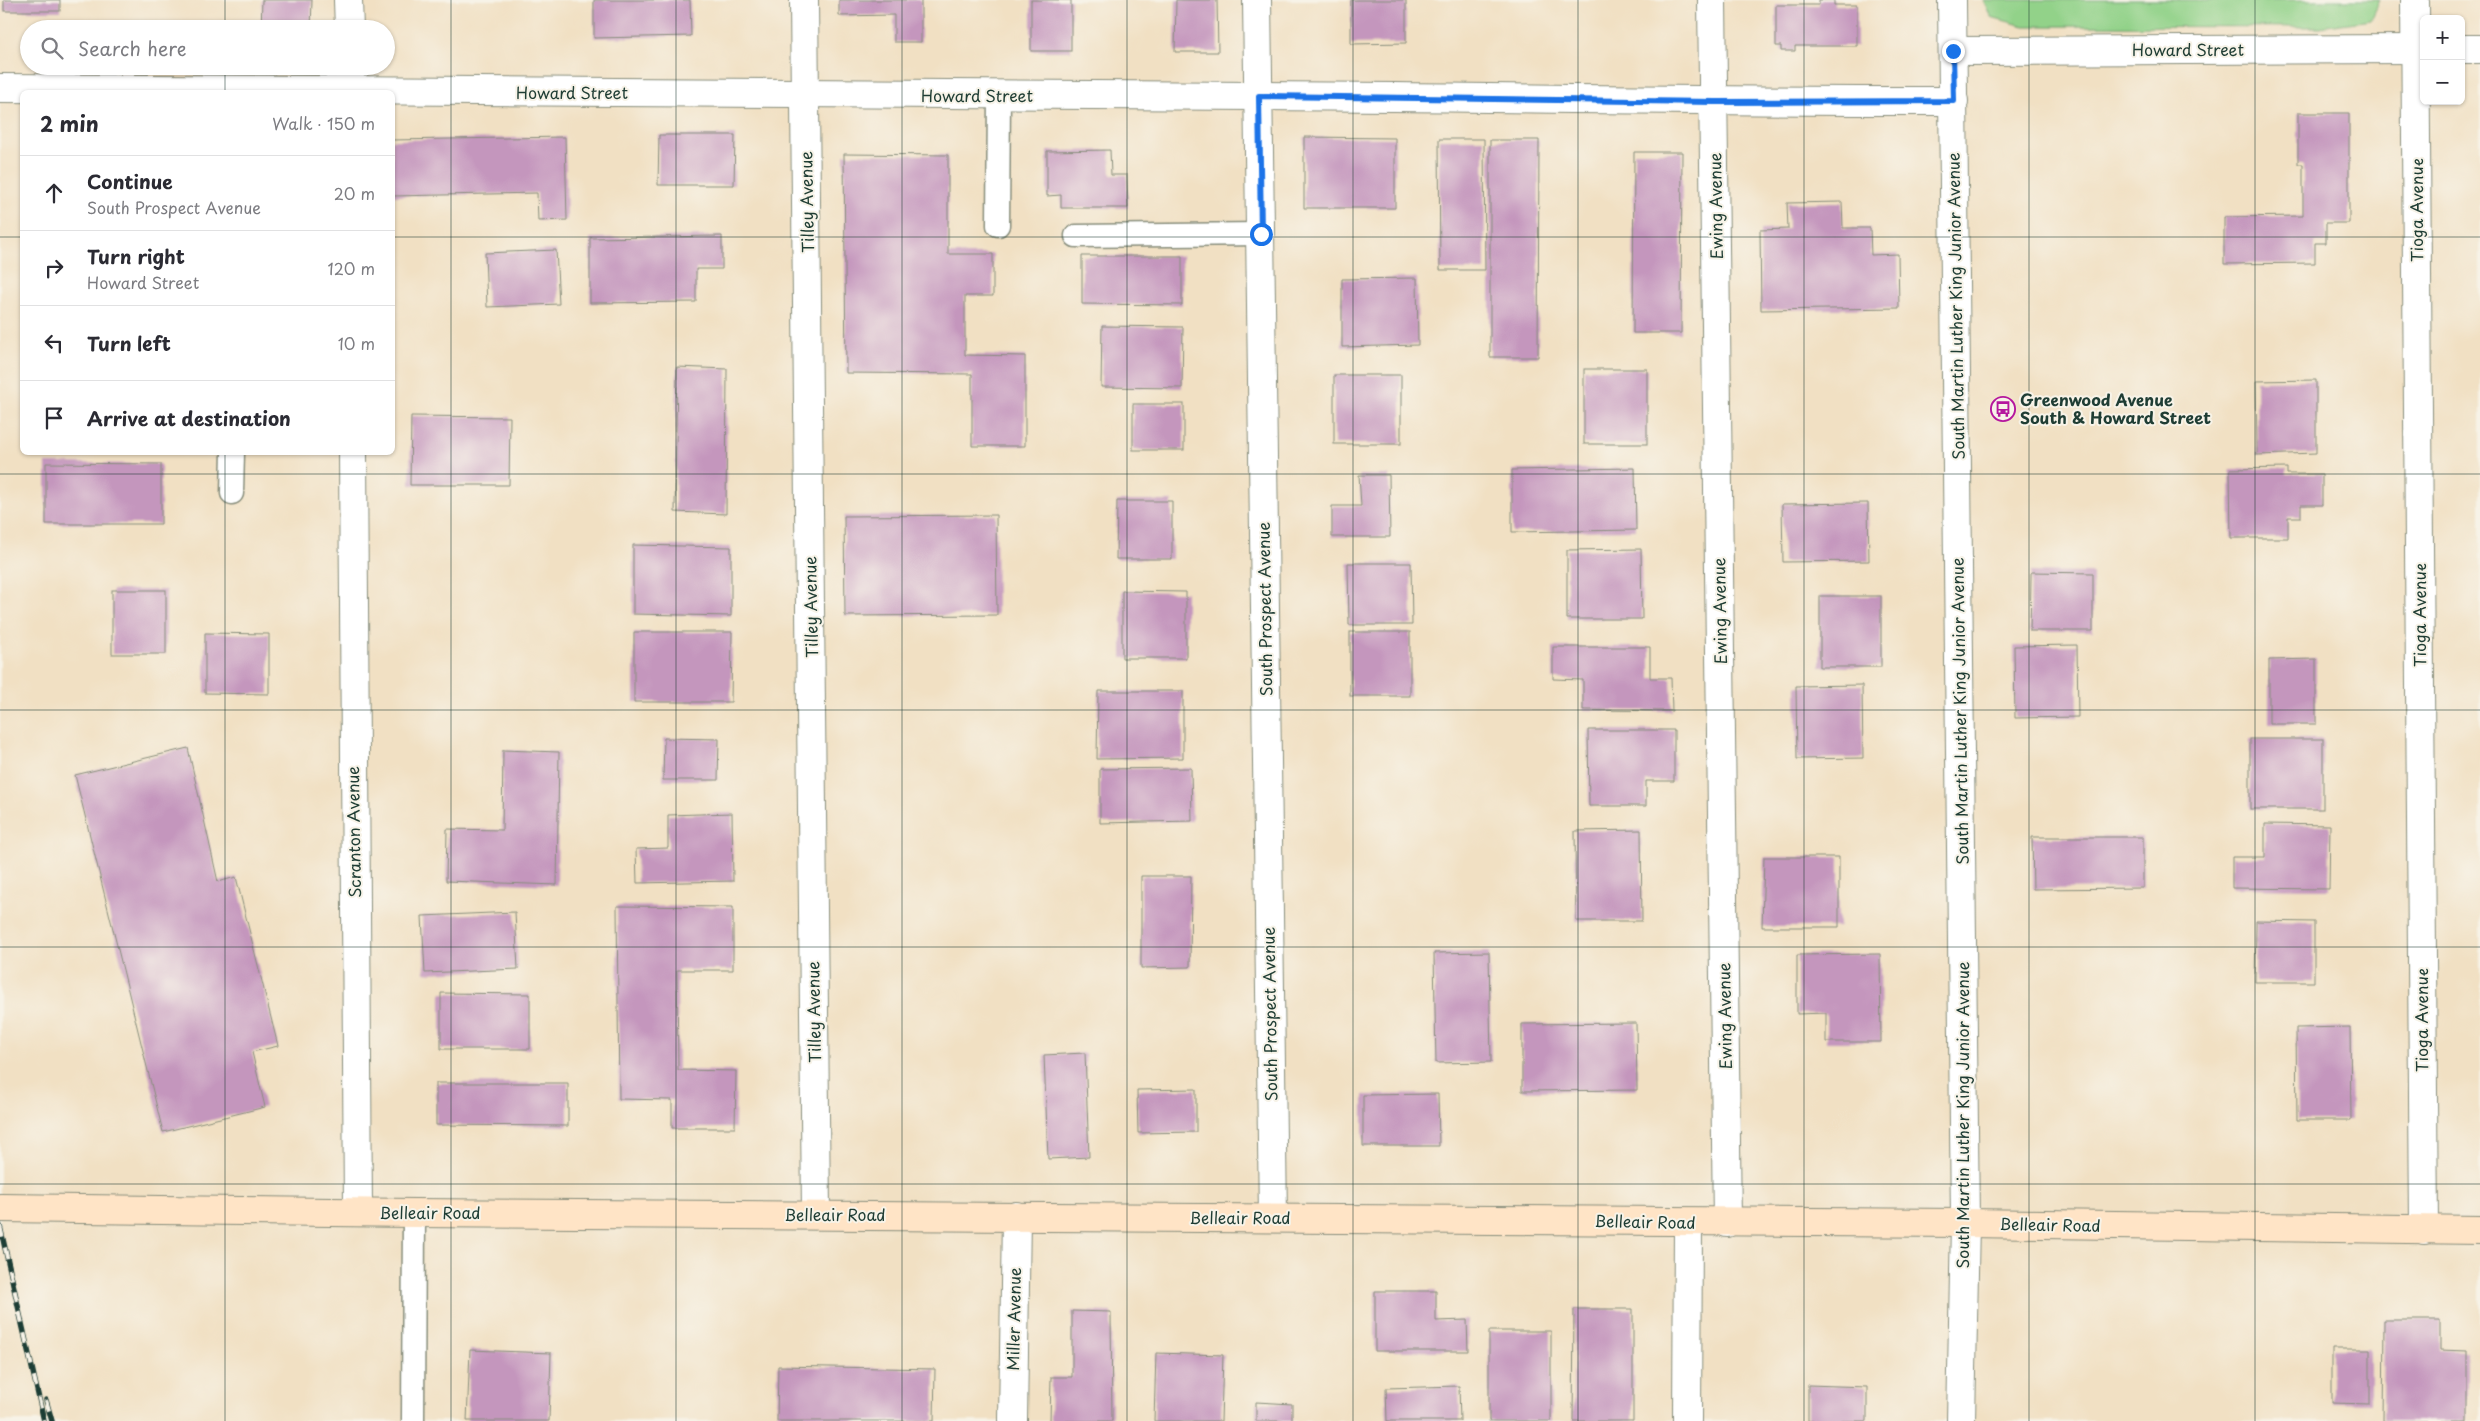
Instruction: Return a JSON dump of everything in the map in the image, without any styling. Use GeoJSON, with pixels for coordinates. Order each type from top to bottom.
{"type":"FeatureCollection","features":[{"type":"Feature","properties":{"kind":"main road","name":"Belleair Road"},"geometry":{"type":"LineString","coordinates":[[0,1208],[1688,1223],[1965,1223],[2480,1230]]}},
{"type":"Feature","properties":{"kind":"street"},"geometry":{"type":"LineString","coordinates":[[348,0],[349,20]]}},
{"type":"Feature","properties":{"kind":"street","name":"Tilley Avenue"},"geometry":{"type":"LineString","coordinates":[[804,0],[816,1214]]}},
{"type":"Feature","properties":{"kind":"street","name":"South Prospect Avenue"},"geometry":{"type":"LineString","coordinates":[[1257,0],[1273,1218]]}},
{"type":"Feature","properties":{"kind":"street","name":"Ewing Avenue"},"geometry":{"type":"LineString","coordinates":[[1712,0],[1715,102],[1727,1223]]}},
{"type":"Feature","properties":{"kind":"street","name":"South Martin Luther King Junior Avenue"},"geometry":{"type":"LineString","coordinates":[[1952,0],[1965,1223],[1961,1421]]}},
{"type":"Feature","properties":{"kind":"street","name":"Tioga Avenue"},"geometry":{"type":"LineString","coordinates":[[2415,0],[2420,49]]}},
{"type":"Feature","properties":{"kind":"street","name":"Howard Street"},"geometry":{"type":"LineString","coordinates":[[1953,51],[2420,49]]}},
{"type":"Feature","properties":{"kind":"street"},"geometry":{"type":"LineString","coordinates":[[2465,49],[2480,49]]}},
{"type":"Feature","properties":{"kind":"street","name":"Tioga Avenue"},"geometry":{"type":"LineString","coordinates":[[2420,60],[2424,1230]]}},
{"type":"Feature","properties":{"kind":"street","name":"Howard Street"},"geometry":{"type":"LineString","coordinates":[[0,88],[350,83],[806,95],[1259,96],[1715,102],[1954,101]]}},
{"type":"Feature","properties":{"kind":"street","name":"Scranton Avenue"},"geometry":{"type":"LineString","coordinates":[[353,455],[358,1212]]}},
{"type":"Feature","properties":{"kind":"street","name":"Miller Avenue"},"geometry":{"type":"LineString","coordinates":[[1013,1421],[1016,1216]]}},
{"type":"Feature","properties":{"kind":"street"},"geometry":{"type":"LineString","coordinates":[[1688,1223],[1688,1421]]}},
{"type":"Feature","properties":{"kind":"lane"},"geometry":{"type":"LineString","coordinates":[[998,225],[999,96]]}},
{"type":"Feature","properties":{"kind":"lane"},"geometry":{"type":"LineString","coordinates":[[1076,236],[1261,234]]}},
{"type":"Feature","properties":{"kind":"lane"},"geometry":{"type":"LineString","coordinates":[[232,493],[233,455]]}},
{"type":"Feature","properties":{"kind":"lane"},"geometry":{"type":"LineString","coordinates":[[414,1213],[414,1421]]}},
{"type":"Feature","properties":{"kind":"green space"},"geometry":{"type":"Polygon","coordinates":[[[1983,0],[2380,0],[2371,20],[2319,27],[2024,26],[1991,17],[1983,0]]]}},
{"type":"Feature","properties":{"kind":"building"},"geometry":{"type":"Polygon","coordinates":[[[4,0],[60,0],[60,11],[4,11],[4,0]]]}},
{"type":"Feature","properties":{"kind":"building"},"geometry":{"type":"Polygon","coordinates":[[[262,0],[312,0],[311,20],[261,20],[262,0]]]}},
{"type":"Feature","properties":{"kind":"building"},"geometry":{"type":"Polygon","coordinates":[[[594,0],[690,0],[691,36],[594,38],[594,0]]]}},
{"type":"Feature","properties":{"kind":"building"},"geometry":{"type":"Polygon","coordinates":[[[839,0],[921,0],[921,42],[894,42],[894,15],[839,16],[839,0]]]}},
{"type":"Feature","properties":{"kind":"building"},"geometry":{"type":"Polygon","coordinates":[[[1031,0],[1071,0],[1071,51],[1031,51],[1031,0]]]}},
{"type":"Feature","properties":{"kind":"building"},"geometry":{"type":"Polygon","coordinates":[[[1176,0],[1217,0],[1218,52],[1175,52],[1176,0]]]}},
{"type":"Feature","properties":{"kind":"building"},"geometry":{"type":"Polygon","coordinates":[[[1351,0],[1406,0],[1406,43],[1351,44],[1351,0]]]}},
{"type":"Feature","properties":{"kind":"building"},"geometry":{"type":"Polygon","coordinates":[[[1819,0],[1834,0],[1834,5],[1857,5],[1857,46],[1795,46],[1795,51],[1781,51],[1781,46],[1776,46],[1776,5],[1819,5],[1819,0]]]}},
{"type":"Feature","properties":{"kind":"building"},"geometry":{"type":"Polygon","coordinates":[[[2298,113],[2349,113],[2349,223],[2326,223],[2326,243],[2315,243],[2315,263],[2224,264],[2224,217],[2303,216],[2303,164],[2298,164],[2298,113]]]}},
{"type":"Feature","properties":{"kind":"building"},"geometry":{"type":"Polygon","coordinates":[[[659,135],[735,135],[734,185],[658,185],[659,135]]]}},
{"type":"Feature","properties":{"kind":"building"},"geometry":{"type":"Polygon","coordinates":[[[565,137],[567,220],[538,221],[537,193],[395,196],[395,140],[565,137]]]}},
{"type":"Feature","properties":{"kind":"building"},"geometry":{"type":"Polygon","coordinates":[[[1304,137],[1395,138],[1395,208],[1304,208],[1304,137]]]}},
{"type":"Feature","properties":{"kind":"building"},"geometry":{"type":"Polygon","coordinates":[[[1439,139],[1484,139],[1485,270],[1440,270],[1439,139]]]}},
{"type":"Feature","properties":{"kind":"building"},"geometry":{"type":"Polygon","coordinates":[[[1490,140],[1539,140],[1538,357],[1490,357],[1490,140]]]}},
{"type":"Feature","properties":{"kind":"building"},"geometry":{"type":"Polygon","coordinates":[[[1110,150],[1111,175],[1127,175],[1128,208],[1061,208],[1061,195],[1047,196],[1047,151],[1110,150]]]}},
{"type":"Feature","properties":{"kind":"building"},"geometry":{"type":"Polygon","coordinates":[[[1634,152],[1682,152],[1681,333],[1633,333],[1634,152]]]}},
{"type":"Feature","properties":{"kind":"building"},"geometry":{"type":"Polygon","coordinates":[[[844,154],[948,155],[948,254],[993,254],[993,296],[965,296],[965,355],[1025,356],[1025,446],[972,446],[972,374],[846,373],[844,154]]]}},
{"type":"Feature","properties":{"kind":"building"},"geometry":{"type":"Polygon","coordinates":[[[1842,202],[1843,228],[1870,228],[1871,255],[1898,254],[1899,308],[1761,310],[1760,230],[1788,229],[1787,203],[1842,202]]]}},
{"type":"Feature","properties":{"kind":"building"},"geometry":{"type":"Polygon","coordinates":[[[722,236],[722,269],[696,269],[696,302],[590,303],[590,238],[722,236]]]}},
{"type":"Feature","properties":{"kind":"building"},"geometry":{"type":"Polygon","coordinates":[[[556,250],[559,304],[487,307],[485,253],[556,250]]]}},
{"type":"Feature","properties":{"kind":"building"},"geometry":{"type":"Polygon","coordinates":[[[1082,256],[1182,256],[1182,305],[1082,304],[1082,256]]]}},
{"type":"Feature","properties":{"kind":"building"},"geometry":{"type":"Polygon","coordinates":[[[1417,278],[1418,345],[1342,347],[1342,279],[1417,278]]]}},
{"type":"Feature","properties":{"kind":"building"},"geometry":{"type":"Polygon","coordinates":[[[1102,326],[1183,327],[1182,388],[1101,387],[1102,326]]]}},
{"type":"Feature","properties":{"kind":"building"},"geometry":{"type":"Polygon","coordinates":[[[677,367],[727,369],[726,514],[675,512],[677,367]]]}},
{"type":"Feature","properties":{"kind":"building"},"geometry":{"type":"Polygon","coordinates":[[[1584,369],[1647,369],[1647,444],[1584,444],[1584,369]]]}},
{"type":"Feature","properties":{"kind":"building"},"geometry":{"type":"Polygon","coordinates":[[[1334,375],[1401,375],[1401,444],[1334,444],[1334,375]]]}},
{"type":"Feature","properties":{"kind":"building"},"geometry":{"type":"Polygon","coordinates":[[[2316,380],[2316,453],[2257,455],[2256,381],[2316,380]]]}},
{"type":"Feature","properties":{"kind":"building"},"geometry":{"type":"Polygon","coordinates":[[[1133,404],[1184,404],[1184,450],[1133,450],[1133,404]]]}},
{"type":"Feature","properties":{"kind":"building"},"geometry":{"type":"Polygon","coordinates":[[[411,416],[510,417],[509,485],[410,485],[411,416]]]}},
{"type":"Feature","properties":{"kind":"building"},"geometry":{"type":"Polygon","coordinates":[[[46,463],[161,464],[161,524],[46,524],[46,463]]]}},
{"type":"Feature","properties":{"kind":"building"},"geometry":{"type":"Polygon","coordinates":[[[1635,468],[1636,530],[1512,532],[1512,470],[1635,468]]]}},
{"type":"Feature","properties":{"kind":"building"},"geometry":{"type":"Polygon","coordinates":[[[2287,468],[2287,474],[2322,474],[2322,505],[2301,505],[2301,517],[2288,517],[2288,538],[2231,538],[2230,469],[2287,468]]]}},
{"type":"Feature","properties":{"kind":"building"},"geometry":{"type":"Polygon","coordinates":[[[1359,475],[1389,475],[1390,537],[1332,537],[1332,506],[1361,506],[1359,475]]]}},
{"type":"Feature","properties":{"kind":"building"},"geometry":{"type":"Polygon","coordinates":[[[1117,501],[1172,501],[1172,559],[1116,559],[1117,501]]]}},
{"type":"Feature","properties":{"kind":"building"},"geometry":{"type":"Polygon","coordinates":[[[1868,503],[1869,561],[1783,562],[1782,504],[1868,503]]]}},
{"type":"Feature","properties":{"kind":"building"},"geometry":{"type":"Polygon","coordinates":[[[996,515],[997,615],[845,616],[844,516],[996,515]]]}},
{"type":"Feature","properties":{"kind":"building"},"geometry":{"type":"Polygon","coordinates":[[[633,545],[731,547],[731,616],[633,614],[633,545]]]}},
{"type":"Feature","properties":{"kind":"building"},"geometry":{"type":"Polygon","coordinates":[[[1641,549],[1642,619],[1567,619],[1567,550],[1641,549]]]}},
{"type":"Feature","properties":{"kind":"building"},"geometry":{"type":"Polygon","coordinates":[[[1348,563],[1411,563],[1412,625],[1349,625],[1348,563]]]}},
{"type":"Feature","properties":{"kind":"building"},"geometry":{"type":"Polygon","coordinates":[[[2031,572],[2093,573],[2093,631],[2030,631],[2031,572]]]}},
{"type":"Feature","properties":{"kind":"building"},"geometry":{"type":"Polygon","coordinates":[[[112,590],[166,590],[166,654],[112,654],[112,590]]]}},
{"type":"Feature","properties":{"kind":"building"},"geometry":{"type":"Polygon","coordinates":[[[1122,591],[1186,592],[1186,658],[1122,658],[1122,591]]]}},
{"type":"Feature","properties":{"kind":"building"},"geometry":{"type":"Polygon","coordinates":[[[1820,596],[1881,596],[1881,667],[1820,667],[1820,596]]]}},
{"type":"Feature","properties":{"kind":"building"},"geometry":{"type":"Polygon","coordinates":[[[634,632],[732,632],[731,702],[634,702],[634,632]]]}},
{"type":"Feature","properties":{"kind":"building"},"geometry":{"type":"Polygon","coordinates":[[[1350,632],[1410,632],[1410,696],[1350,696],[1350,632]]]}},
{"type":"Feature","properties":{"kind":"building"},"geometry":{"type":"Polygon","coordinates":[[[205,633],[269,634],[269,694],[205,693],[205,633]]]}},
{"type":"Feature","properties":{"kind":"building"},"geometry":{"type":"Polygon","coordinates":[[[2077,645],[2078,717],[2015,718],[2014,646],[2077,645]]]}},
{"type":"Feature","properties":{"kind":"building"},"geometry":{"type":"Polygon","coordinates":[[[1553,647],[1650,647],[1650,678],[1671,678],[1672,711],[1583,710],[1583,680],[1553,679],[1553,647]]]}},
{"type":"Feature","properties":{"kind":"building"},"geometry":{"type":"Polygon","coordinates":[[[2316,659],[2316,724],[2269,724],[2269,660],[2316,659]]]}},
{"type":"Feature","properties":{"kind":"building"},"geometry":{"type":"Polygon","coordinates":[[[1862,685],[1863,758],[1797,759],[1796,686],[1862,685]]]}},
{"type":"Feature","properties":{"kind":"building"},"geometry":{"type":"Polygon","coordinates":[[[1098,691],[1183,691],[1183,758],[1097,759],[1098,691]]]}},
{"type":"Feature","properties":{"kind":"building"},"geometry":{"type":"Polygon","coordinates":[[[1588,730],[1674,730],[1674,781],[1646,781],[1646,806],[1589,806],[1588,730]]]}},
{"type":"Feature","properties":{"kind":"building"},"geometry":{"type":"Polygon","coordinates":[[[664,738],[719,739],[718,780],[663,780],[664,738]]]}},
{"type":"Feature","properties":{"kind":"building"},"geometry":{"type":"Polygon","coordinates":[[[2250,739],[2323,739],[2323,809],[2250,809],[2250,739]]]}},
{"type":"Feature","properties":{"kind":"building"},"geometry":{"type":"Polygon","coordinates":[[[188,748],[218,882],[236,877],[278,1046],[252,1052],[265,1107],[163,1132],[75,775],[188,748]]]}},
{"type":"Feature","properties":{"kind":"building"},"geometry":{"type":"Polygon","coordinates":[[[503,750],[559,752],[557,885],[446,881],[447,829],[502,830],[503,750]]]}},
{"type":"Feature","properties":{"kind":"building"},"geometry":{"type":"Polygon","coordinates":[[[1191,768],[1192,821],[1100,823],[1100,769],[1191,768]]]}},
{"type":"Feature","properties":{"kind":"building"},"geometry":{"type":"Polygon","coordinates":[[[732,813],[733,881],[637,883],[636,849],[668,848],[668,815],[732,813]]]}},
{"type":"Feature","properties":{"kind":"building"},"geometry":{"type":"Polygon","coordinates":[[[2265,824],[2330,825],[2329,889],[2232,888],[2232,857],[2265,857],[2265,824]]]}},
{"type":"Feature","properties":{"kind":"building"},"geometry":{"type":"Polygon","coordinates":[[[1641,830],[1642,921],[1576,921],[1575,831],[1641,830]]]}},
{"type":"Feature","properties":{"kind":"building"},"geometry":{"type":"Polygon","coordinates":[[[2032,837],[2143,837],[2143,888],[2033,889],[2032,837]]]}},
{"type":"Feature","properties":{"kind":"building"},"geometry":{"type":"Polygon","coordinates":[[[1764,857],[1839,857],[1839,927],[1762,927],[1764,857]]]}},
{"type":"Feature","properties":{"kind":"building"},"geometry":{"type":"Polygon","coordinates":[[[1141,876],[1191,876],[1190,967],[1141,968],[1141,876]]]}},
{"type":"Feature","properties":{"kind":"building"},"geometry":{"type":"Polygon","coordinates":[[[617,906],[733,907],[733,970],[677,970],[678,1070],[736,1071],[735,1128],[672,1128],[672,1100],[619,1099],[617,906]]]}},
{"type":"Feature","properties":{"kind":"building"},"geometry":{"type":"Polygon","coordinates":[[[515,912],[518,969],[425,973],[422,916],[515,912]]]}},
{"type":"Feature","properties":{"kind":"building"},"geometry":{"type":"Polygon","coordinates":[[[2256,921],[2314,922],[2314,982],[2255,982],[2256,921]]]}},
{"type":"Feature","properties":{"kind":"building"},"geometry":{"type":"Polygon","coordinates":[[[1489,952],[1491,1062],[1436,1063],[1434,953],[1489,952]]]}},
{"type":"Feature","properties":{"kind":"building"},"geometry":{"type":"Polygon","coordinates":[[[1880,954],[1881,1042],[1826,1042],[1826,1013],[1797,1014],[1797,955],[1880,954]]]}},
{"type":"Feature","properties":{"kind":"building"},"geometry":{"type":"Polygon","coordinates":[[[441,993],[530,994],[530,1049],[441,1049],[441,993]]]}},
{"type":"Feature","properties":{"kind":"building"},"geometry":{"type":"Polygon","coordinates":[[[1636,1023],[1637,1090],[1522,1091],[1522,1024],[1636,1023]]]}},
{"type":"Feature","properties":{"kind":"building"},"geometry":{"type":"Polygon","coordinates":[[[2350,1027],[2351,1120],[2297,1120],[2296,1028],[2350,1027]]]}},
{"type":"Feature","properties":{"kind":"building"},"geometry":{"type":"Polygon","coordinates":[[[1085,1053],[1089,1157],[1048,1159],[1044,1055],[1085,1053]]]}},
{"type":"Feature","properties":{"kind":"building"},"geometry":{"type":"Polygon","coordinates":[[[436,1083],[568,1083],[568,1126],[436,1125],[436,1083]]]}},
{"type":"Feature","properties":{"kind":"building"},"geometry":{"type":"Polygon","coordinates":[[[1196,1089],[1196,1132],[1138,1133],[1137,1090],[1196,1089]]]}},
{"type":"Feature","properties":{"kind":"building"},"geometry":{"type":"Polygon","coordinates":[[[1438,1094],[1439,1146],[1363,1146],[1363,1095],[1438,1094]]]}},
{"type":"Feature","properties":{"kind":"building"},"geometry":{"type":"Polygon","coordinates":[[[1375,1291],[1436,1291],[1436,1321],[1467,1320],[1468,1351],[1375,1351],[1375,1291]]]}},
{"type":"Feature","properties":{"kind":"building"},"geometry":{"type":"Polygon","coordinates":[[[1574,1309],[1633,1309],[1633,1421],[1573,1421],[1574,1309]]]}},
{"type":"Feature","properties":{"kind":"building"},"geometry":{"type":"Polygon","coordinates":[[[1072,1311],[1111,1312],[1112,1421],[1050,1421],[1051,1377],[1072,1377],[1072,1311]]]}},
{"type":"Feature","properties":{"kind":"building"},"geometry":{"type":"Polygon","coordinates":[[[2384,1320],[2440,1320],[2440,1350],[2467,1351],[2467,1421],[2383,1421],[2384,1320]]]}},
{"type":"Feature","properties":{"kind":"building"},"geometry":{"type":"Polygon","coordinates":[[[1489,1331],[1551,1331],[1551,1421],[1489,1421],[1489,1331]]]}},
{"type":"Feature","properties":{"kind":"building"},"geometry":{"type":"Polygon","coordinates":[[[2332,1349],[2370,1349],[2370,1404],[2332,1403],[2332,1349]]]}},
{"type":"Feature","properties":{"kind":"building"},"geometry":{"type":"Polygon","coordinates":[[[470,1350],[551,1353],[549,1421],[467,1421],[470,1350]]]}},
{"type":"Feature","properties":{"kind":"building"},"geometry":{"type":"Polygon","coordinates":[[[1156,1353],[1223,1355],[1221,1421],[1154,1421],[1156,1353]]]}},
{"type":"Feature","properties":{"kind":"building"},"geometry":{"type":"Polygon","coordinates":[[[778,1366],[935,1369],[934,1421],[777,1421],[778,1366]]]}},
{"type":"Feature","properties":{"kind":"building"},"geometry":{"type":"Polygon","coordinates":[[[1808,1385],[1867,1387],[1867,1421],[1808,1421],[1808,1385]]]}},
{"type":"Feature","properties":{"kind":"building"},"geometry":{"type":"Polygon","coordinates":[[[1459,1386],[1460,1421],[1387,1421],[1386,1388],[1459,1386]]]}},
{"type":"Feature","properties":{"kind":"building"},"geometry":{"type":"Polygon","coordinates":[[[1256,1402],[1292,1404],[1292,1421],[1256,1421],[1256,1402]]]}},
{"type":"Feature","properties":{"kind":"railway"},"geometry":{"type":"LineString","coordinates":[[0,1226],[44,1421]]}},
{"type":"Feature","properties":{"kind":"railway"},"geometry":{"type":"LineString","coordinates":[[46,1400],[52,1421]]}},
{"type":"Feature","properties":{"kind":"place","name":"Greenwood Avenue South & Howard Street"},"geometry":{"type":"Point","coordinates":[2003,409]}},
{"type":"Feature","properties":{"kind":"route"},"geometry":{"type":"LineString","coordinates":[[1261,234],[1259,96],[1715,102],[1954,101],[1953,51]]}}]}
